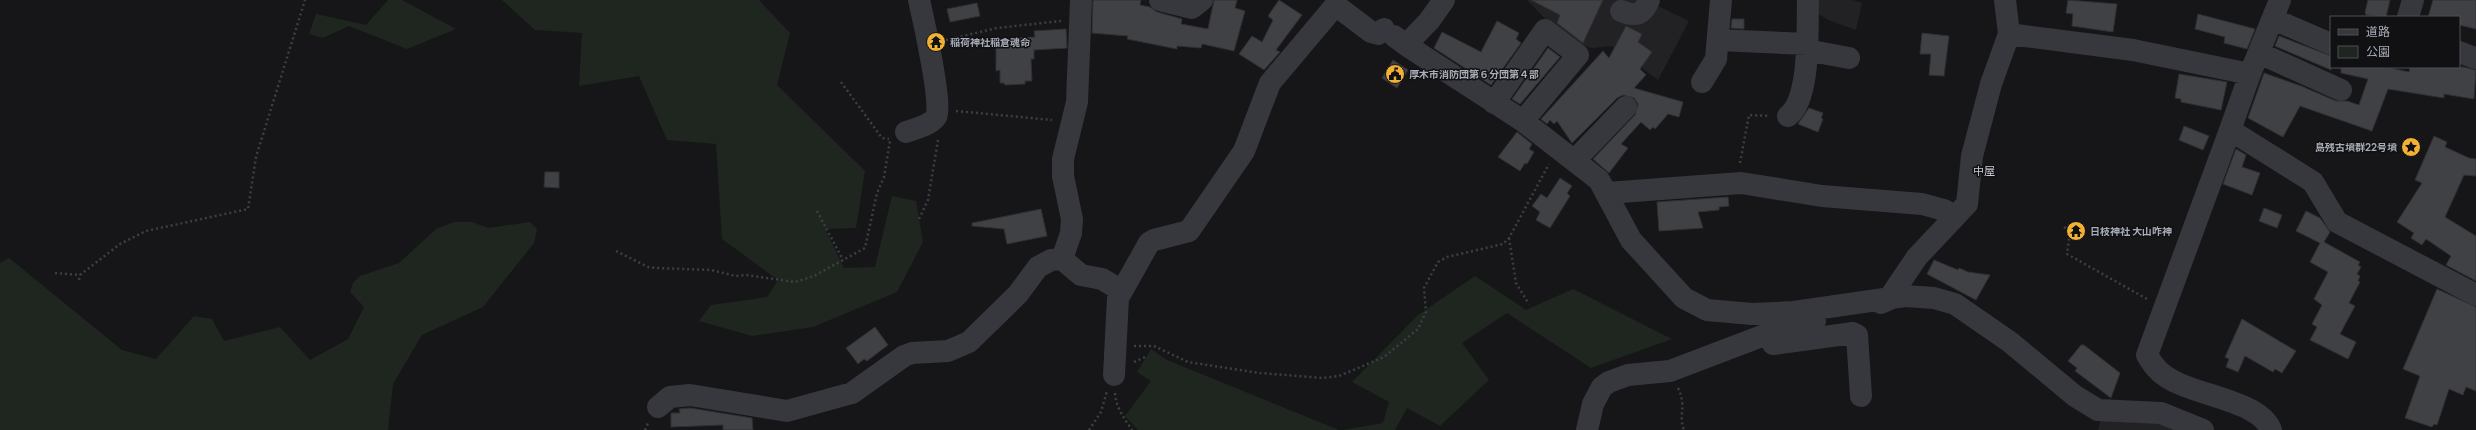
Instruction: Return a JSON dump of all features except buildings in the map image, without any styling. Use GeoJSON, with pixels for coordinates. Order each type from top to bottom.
{"type":"FeatureCollection","features":[{"type":"Feature","properties":{"kind":"street"},"geometry":{"type":"LineString","coordinates":[[898,136],[932,121],[937,112],[933,66],[919,0]]}},
{"type":"Feature","properties":{"kind":"street"},"geometry":{"type":"LineString","coordinates":[[1160,0],[1192,8],[1202,0]]}},
{"type":"Feature","properties":{"kind":"street"},"geometry":{"type":"LineString","coordinates":[[1347,0],[1406,45],[1523,121],[1599,180],[1607,192],[1631,240],[1684,298],[1707,310],[1752,314],[1787,313],[1888,300],[1905,296],[1934,298],[1955,304],[2010,342],[2075,396],[2098,410],[2161,413],[2203,430]]}},
{"type":"Feature","properties":{"kind":"street"},"geometry":{"type":"LineString","coordinates":[[1406,45],[1429,21],[1444,0]]}},
{"type":"Feature","properties":{"kind":"street"},"geometry":{"type":"LineString","coordinates":[[1621,12],[1631,15],[1640,14],[1646,9],[1649,0]]}},
{"type":"Feature","properties":{"kind":"street"},"geometry":{"type":"LineString","coordinates":[[1702,82],[1716,59],[1721,0]]}},
{"type":"Feature","properties":{"kind":"street"},"geometry":{"type":"LineString","coordinates":[[1788,116],[1795,111],[1802,89],[1807,47],[1808,0]]}},
{"type":"Feature","properties":{"kind":"street"},"geometry":{"type":"LineString","coordinates":[[1587,430],[1593,404],[1602,387],[1609,382],[1628,375],[1670,371],[1775,331],[1808,322],[1846,317],[1888,300],[1917,257],[1966,204],[1972,156],[1990,84],[2009,34],[2004,0]]}},
{"type":"Feature","properties":{"kind":"street"},"geometry":{"type":"LineString","coordinates":[[2408,16],[2413,0]]}},
{"type":"Feature","properties":{"kind":"street"},"geometry":{"type":"LineString","coordinates":[[1114,375],[1118,298],[1149,243],[1154,240],[1189,231],[1244,151],[1270,83],[1334,7],[1338,7],[1371,32],[1378,34],[1384,29]]}},
{"type":"Feature","properties":{"kind":"street"},"geometry":{"type":"LineString","coordinates":[[1062,259],[1071,233],[1072,218],[1063,176],[1063,160],[1077,102],[1081,50],[1081,10]]}},
{"type":"Feature","properties":{"kind":"street"},"geometry":{"type":"LineString","coordinates":[[2271,430],[2265,420],[2254,411],[2178,383],[2158,371],[2147,355],[2250,74],[2276,10],[2330,43]]}},
{"type":"Feature","properties":{"kind":"street"},"geometry":{"type":"LineString","coordinates":[[1494,103],[1545,30],[1578,55],[1523,121]]}},
{"type":"Feature","properties":{"kind":"street"},"geometry":{"type":"LineString","coordinates":[[2009,34],[2133,50],[2250,74]]}},
{"type":"Feature","properties":{"kind":"street"},"geometry":{"type":"LineString","coordinates":[[1718,40],[1807,47],[1849,58]]}},
{"type":"Feature","properties":{"kind":"street"},"geometry":{"type":"LineString","coordinates":[[2460,52],[2476,58]]}},
{"type":"Feature","properties":{"kind":"street"},"geometry":{"type":"LineString","coordinates":[[2259,53],[2330,90]]}},
{"type":"Feature","properties":{"kind":"street"},"geometry":{"type":"LineString","coordinates":[[1575,160],[1626,107]]}},
{"type":"Feature","properties":{"kind":"street"},"geometry":{"type":"LineString","coordinates":[[2230,130],[2313,182],[2337,222],[2476,295]]}},
{"type":"Feature","properties":{"kind":"street"},"geometry":{"type":"LineString","coordinates":[[1607,192],[1737,184],[1822,196],[1922,204],[1944,210],[1954,216]]}},
{"type":"Feature","properties":{"kind":"street"},"geometry":{"type":"LineString","coordinates":[[658,406],[670,397],[690,395],[787,411],[852,393],[908,355],[948,351],[970,342],[1018,294],[1038,267],[1051,260],[1062,259],[1081,275],[1102,279],[1122,291]]}},
{"type":"Feature","properties":{"kind":"street"},"geometry":{"type":"LineString","coordinates":[[1752,340],[1760,347],[1853,332],[1857,335],[1861,396]]}},
{"type":"Feature","properties":{"kind":"street"},"geometry":{"type":"LineString","coordinates":[[845,378],[847,380],[875,372],[878,375]]}},
{"type":"Feature","properties":{"kind":"path"},"geometry":{"type":"LineString","coordinates":[[79,280],[80,275],[120,244],[146,231],[248,209],[256,157],[306,0]]}},
{"type":"Feature","properties":{"kind":"path"},"geometry":{"type":"LineString","coordinates":[[942,41],[1081,10]]}},
{"type":"Feature","properties":{"kind":"path"},"geometry":{"type":"LineString","coordinates":[[841,82],[882,138],[898,136]]}},
{"type":"Feature","properties":{"kind":"path"},"geometry":{"type":"LineString","coordinates":[[954,111],[1031,117],[1071,123]]}},
{"type":"Feature","properties":{"kind":"path"},"geometry":{"type":"LineString","coordinates":[[1737,184],[1749,115],[1783,118],[1788,116]]}},
{"type":"Feature","properties":{"kind":"path"},"geometry":{"type":"LineString","coordinates":[[919,219],[928,200],[940,133]]}},
{"type":"Feature","properties":{"kind":"path"},"geometry":{"type":"LineString","coordinates":[[616,251],[648,267],[711,270],[736,276],[746,275],[795,282],[810,277],[865,248],[877,193],[884,177],[888,144],[898,136]]}},
{"type":"Feature","properties":{"kind":"path"},"geometry":{"type":"LineString","coordinates":[[1116,347],[1154,346],[1188,362],[1260,373],[1323,378],[1339,376],[1384,356],[1418,329],[1426,312],[1424,288],[1438,262],[1447,257],[1503,244],[1509,238],[1558,147]]}},
{"type":"Feature","properties":{"kind":"path"},"geometry":{"type":"LineString","coordinates":[[817,211],[843,260]]}},
{"type":"Feature","properties":{"kind":"path"},"geometry":{"type":"LineString","coordinates":[[2064,227],[2070,231],[2067,254],[2164,307]]}},
{"type":"Feature","properties":{"kind":"path"},"geometry":{"type":"LineString","coordinates":[[1509,238],[1516,283],[1528,304]]}},
{"type":"Feature","properties":{"kind":"path"},"geometry":{"type":"LineString","coordinates":[[55,273],[80,275]]}},
{"type":"Feature","properties":{"kind":"path"},"geometry":{"type":"LineString","coordinates":[[1670,371],[1684,400],[1682,424],[1684,430]]}},
{"type":"Feature","properties":{"kind":"path"},"geometry":{"type":"LineString","coordinates":[[1088,430],[1101,412],[1110,378],[1114,375]]}},
{"type":"Feature","properties":{"kind":"path"},"geometry":{"type":"LineString","coordinates":[[1114,375],[1116,402],[1132,430]]}},
{"type":"Feature","properties":{"kind":"shaded area"},"geometry":{"type":"Polygon","coordinates":[[[1527,0],[1646,0],[1689,21],[1658,80],[1612,46],[1592,48],[1581,45],[1557,31],[1527,0]]]}},
{"type":"Feature","properties":{"kind":"shaded area"},"geometry":{"type":"Polygon","coordinates":[[[1813,0],[1853,0],[1862,3],[1856,30],[1828,20],[1812,10],[1813,0]]]}},
{"type":"Feature","properties":{"kind":"shaded area"},"geometry":{"type":"Polygon","coordinates":[[[2101,416],[2159,418],[2189,430],[2098,430],[2101,416]]]}},
{"type":"Feature","properties":{"kind":"green space"},"geometry":{"type":"Polygon","coordinates":[[[388,0],[402,0],[456,29],[407,49],[349,26],[323,38],[309,34],[316,14],[366,25],[388,0]]]}},
{"type":"Feature","properties":{"kind":"green space"},"geometry":{"type":"Polygon","coordinates":[[[502,0],[759,0],[790,33],[777,85],[865,171],[856,228],[825,229],[844,268],[875,267],[892,196],[916,201],[923,242],[897,292],[813,327],[752,336],[699,321],[711,305],[767,297],[778,280],[722,239],[716,144],[667,140],[639,76],[579,86],[582,33],[535,30],[502,0]]]}},
{"type":"Feature","properties":{"kind":"green space"},"geometry":{"type":"Polygon","coordinates":[[[454,222],[472,222],[488,228],[530,222],[537,229],[534,243],[483,307],[422,335],[393,384],[388,430],[0,430],[0,263],[9,258],[122,350],[156,359],[194,316],[212,319],[224,341],[280,327],[310,360],[348,339],[364,307],[350,292],[353,283],[360,276],[399,263],[436,229],[454,222]]]}},
{"type":"Feature","properties":{"kind":"green space"},"geometry":{"type":"Polygon","coordinates":[[[1475,276],[1526,310],[1573,289],[1672,339],[1591,368],[1507,313],[1462,343],[1489,380],[1440,426],[1407,408],[1395,430],[1343,430],[1383,423],[1389,402],[1352,382],[1418,315],[1475,276]]]}},
{"type":"Feature","properties":{"kind":"green space"},"geometry":{"type":"Polygon","coordinates":[[[1151,349],[1167,360],[1339,430],[1138,430],[1125,416],[1151,381],[1137,372],[1151,349]]]}},
{"type":"Feature","properties":{"kind":"place","name":"稲荷神社稲倉魂命"},"geometry":{"type":"Point","coordinates":[936,42]}},
{"type":"Feature","properties":{"kind":"place","name":"厚木市消防団第６分団第４部"},"geometry":{"type":"Point","coordinates":[1395,74]}},
{"type":"Feature","properties":{"kind":"place","name":"島残古墳群22号墳"},"geometry":{"type":"Point","coordinates":[2411,147]}},
{"type":"Feature","properties":{"kind":"place","name":"日枝神社 大山咋神"},"geometry":{"type":"Point","coordinates":[2076,231]}},
{"type":"Feature","properties":{"kind":"district","name":"中屋"},"geometry":{"type":"Point","coordinates":[1984,171]}}]}
